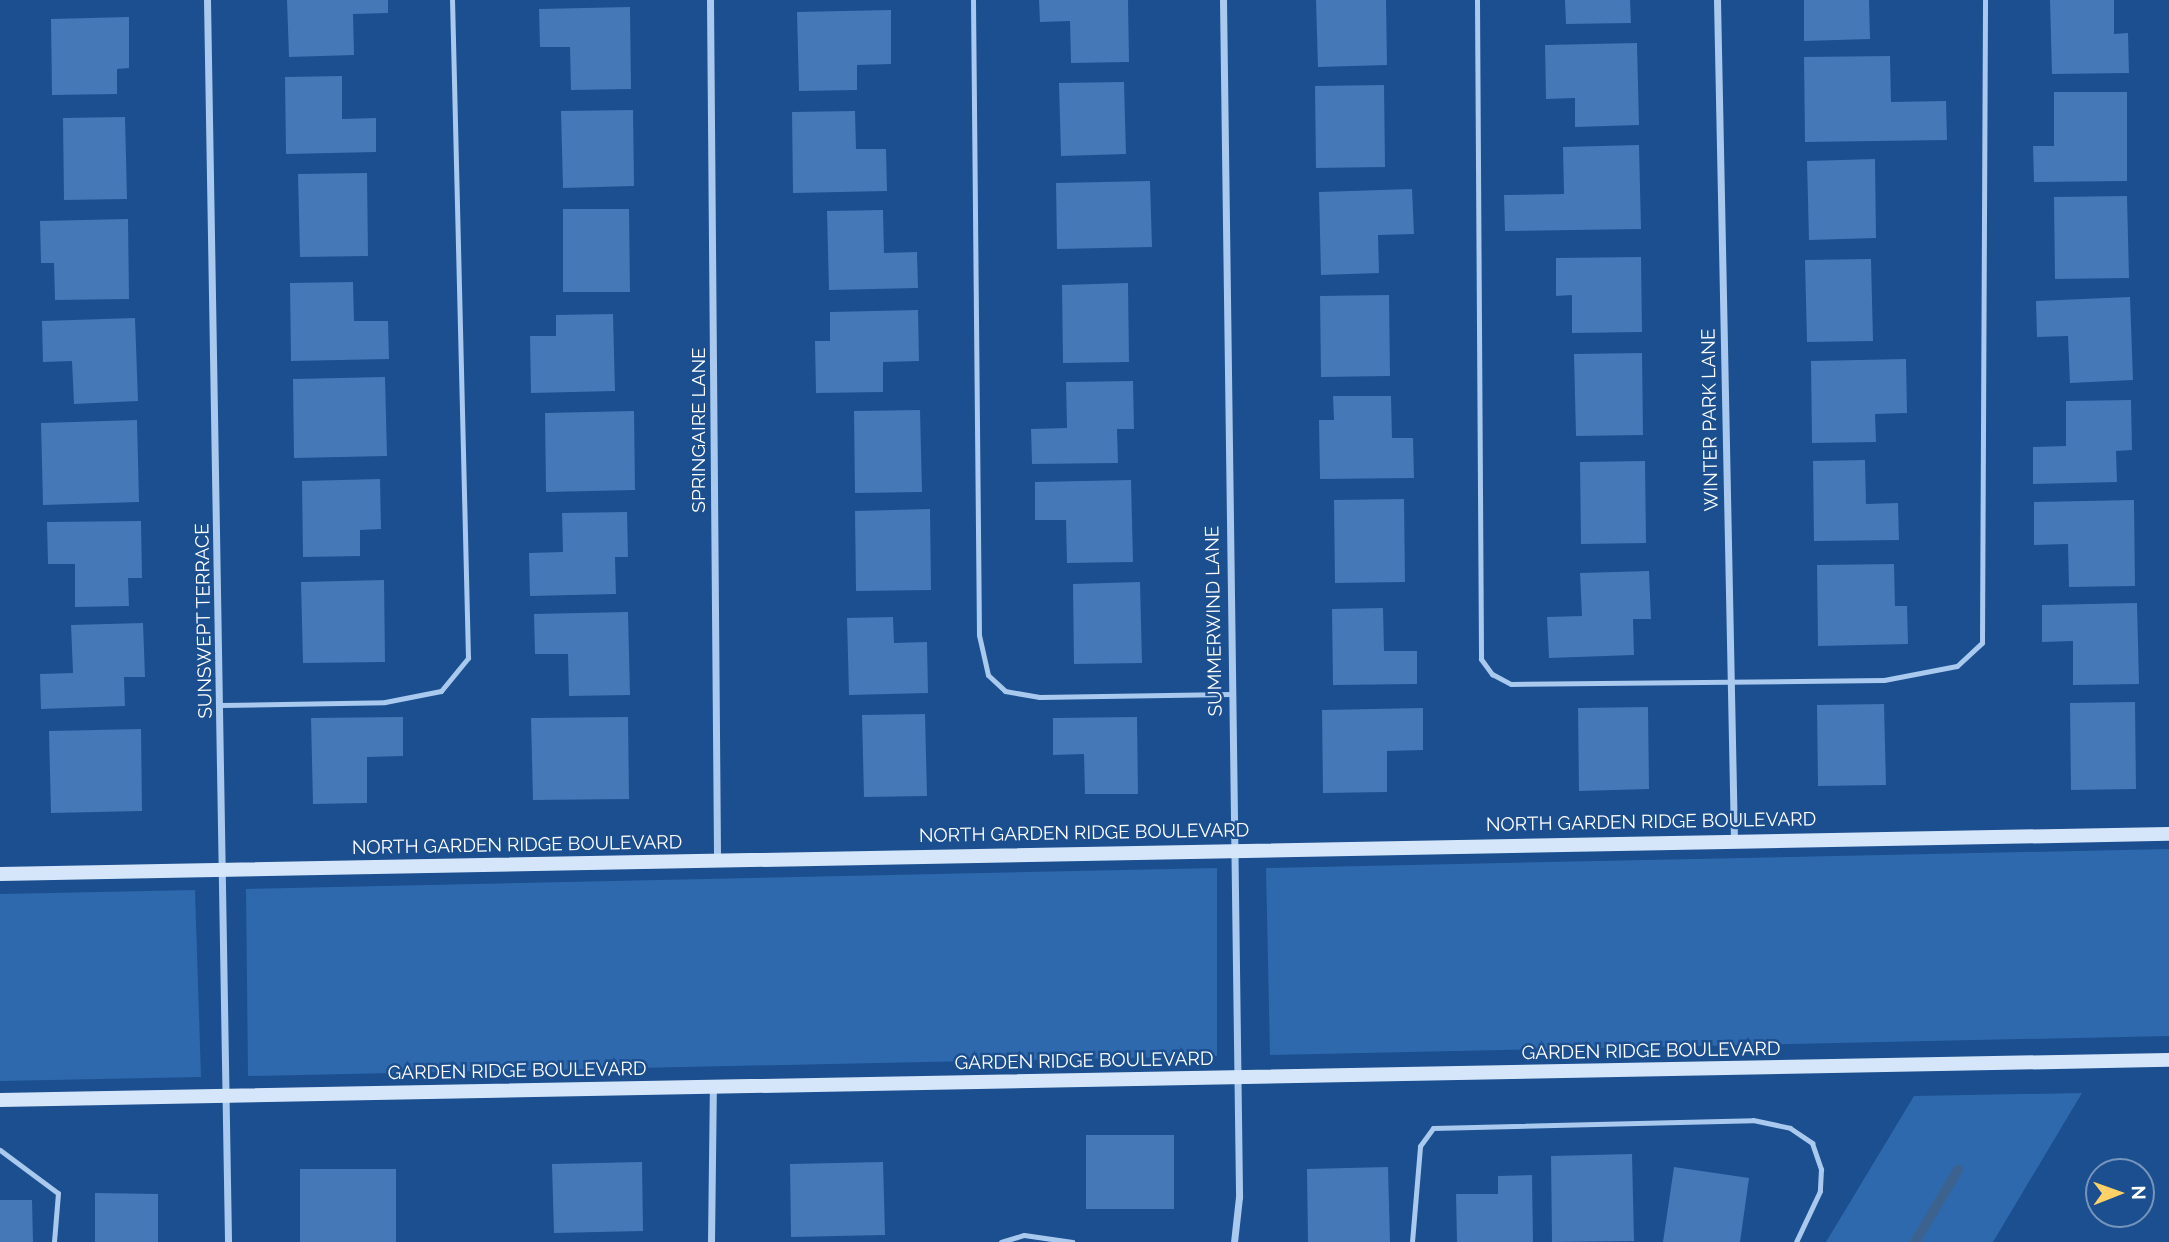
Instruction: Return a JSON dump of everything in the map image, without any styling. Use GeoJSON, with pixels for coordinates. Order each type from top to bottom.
{"type":"FeatureCollection","features":[{"type":"Feature","properties":{"kind":"main road","name":"NORTH GARDEN RIDGE BOULEVARD"},"geometry":{"type":"LineString","coordinates":[[0,874],[1233,849],[2169,834]]}},
{"type":"Feature","properties":{"kind":"main road","name":"GARDEN RIDGE BOULEVARD"},"geometry":{"type":"LineString","coordinates":[[0,1100],[2169,1060]]}},
{"type":"Feature","properties":{"kind":"street","name":"SUNSWEPT TERRACE"},"geometry":{"type":"LineString","coordinates":[[206,0],[229,1095],[228,1242]]}},
{"type":"Feature","properties":{"kind":"street","name":"SPRINGAIRE LANE"},"geometry":{"type":"LineString","coordinates":[[710,0],[717,860]]}},
{"type":"Feature","properties":{"kind":"street","name":"SUMMERWIND LANE"},"geometry":{"type":"LineString","coordinates":[[1223,0],[1237,1077],[1234,1242]]}},
{"type":"Feature","properties":{"kind":"street","name":"WINTER PARK LANE"},"geometry":{"type":"LineString","coordinates":[[1717,0],[1734,840]]}},
{"type":"Feature","properties":{"kind":"street"},"geometry":{"type":"LineString","coordinates":[[711,1242],[713,1087]]}},
{"type":"Feature","properties":{"kind":"lane"},"geometry":{"type":"LineString","coordinates":[[221,705],[385,702],[441,691],[468,657],[452,0]]}},
{"type":"Feature","properties":{"kind":"lane"},"geometry":{"type":"LineString","coordinates":[[973,0],[979,635],[988,675],[1005,691],[1039,697],[1231,694]]}},
{"type":"Feature","properties":{"kind":"lane"},"geometry":{"type":"LineString","coordinates":[[1477,0],[1481,659],[1511,684],[1884,680],[1957,666],[1982,643],[1985,0]]}},
{"type":"Feature","properties":{"kind":"lane"},"geometry":{"type":"LineString","coordinates":[[1412,1242],[1420,1146],[1433,1128],[1754,1120],[1790,1128],[1812,1143],[1821,1169],[1820,1191],[1796,1242]]}},
{"type":"Feature","properties":{"kind":"lane"},"geometry":{"type":"LineString","coordinates":[[0,1150],[58,1193],[54,1242]]}},
{"type":"Feature","properties":{"kind":"lane"},"geometry":{"type":"LineString","coordinates":[[1001,1242],[1024,1235],[1072,1242]]}},
{"type":"Feature","properties":{"kind":"shaded area"},"geometry":{"type":"Polygon","coordinates":[[[2169,849],[2169,1036],[1270,1055],[1266,868],[2169,849]]]}},
{"type":"Feature","properties":{"kind":"shaded area"},"geometry":{"type":"Polygon","coordinates":[[[1217,868],[1217,1056],[248,1076],[246,889],[1217,868]]]}},
{"type":"Feature","properties":{"kind":"shaded area"},"geometry":{"type":"Polygon","coordinates":[[[195,890],[201,1077],[0,1081],[0,894],[195,890]]]}},
{"type":"Feature","properties":{"kind":"shaded area"},"geometry":{"type":"Polygon","coordinates":[[[2082,1093],[1993,1242],[1826,1242],[1914,1096],[2082,1093]]]}},
{"type":"Feature","properties":{"kind":"building"},"geometry":{"type":"Polygon","coordinates":[[[287,0],[388,0],[388,13],[353,14],[354,55],[289,57],[287,0]]]}},
{"type":"Feature","properties":{"kind":"building"},"geometry":{"type":"Polygon","coordinates":[[[1039,0],[1128,0],[1129,62],[1071,63],[1070,21],[1040,22],[1039,0]]]}},
{"type":"Feature","properties":{"kind":"building"},"geometry":{"type":"Polygon","coordinates":[[[1316,0],[1386,0],[1387,65],[1318,67],[1316,0]]]}},
{"type":"Feature","properties":{"kind":"building"},"geometry":{"type":"Polygon","coordinates":[[[1565,0],[1630,0],[1631,23],[1566,24],[1565,0]]]}},
{"type":"Feature","properties":{"kind":"building"},"geometry":{"type":"Polygon","coordinates":[[[1804,0],[1869,0],[1870,39],[1804,41],[1804,0]]]}},
{"type":"Feature","properties":{"kind":"building"},"geometry":{"type":"Polygon","coordinates":[[[2050,0],[2114,0],[2114,34],[2128,33],[2129,73],[2052,74],[2050,0]]]}},
{"type":"Feature","properties":{"kind":"building"},"geometry":{"type":"Polygon","coordinates":[[[630,7],[631,89],[571,90],[570,47],[540,47],[539,9],[630,7]]]}},
{"type":"Feature","properties":{"kind":"building"},"geometry":{"type":"Polygon","coordinates":[[[891,10],[891,64],[857,65],[857,90],[799,91],[797,12],[891,10]]]}},
{"type":"Feature","properties":{"kind":"building"},"geometry":{"type":"Polygon","coordinates":[[[129,17],[129,68],[117,69],[117,94],[52,95],[51,19],[129,17]]]}},
{"type":"Feature","properties":{"kind":"building"},"geometry":{"type":"Polygon","coordinates":[[[1637,43],[1639,125],[1575,127],[1575,98],[1546,99],[1545,45],[1637,43]]]}},
{"type":"Feature","properties":{"kind":"building"},"geometry":{"type":"Polygon","coordinates":[[[1890,56],[1891,102],[1946,101],[1947,140],[1805,142],[1804,57],[1890,56]]]}},
{"type":"Feature","properties":{"kind":"building"},"geometry":{"type":"Polygon","coordinates":[[[342,76],[342,119],[376,118],[376,152],[286,154],[285,77],[342,76]]]}},
{"type":"Feature","properties":{"kind":"building"},"geometry":{"type":"Polygon","coordinates":[[[1124,82],[1126,154],[1061,156],[1059,83],[1124,82]]]}},
{"type":"Feature","properties":{"kind":"building"},"geometry":{"type":"Polygon","coordinates":[[[1384,85],[1385,167],[1316,168],[1315,86],[1384,85]]]}},
{"type":"Feature","properties":{"kind":"building"},"geometry":{"type":"Polygon","coordinates":[[[2054,92],[2127,92],[2127,181],[2034,182],[2033,146],[2054,146],[2054,92]]]}},
{"type":"Feature","properties":{"kind":"building"},"geometry":{"type":"Polygon","coordinates":[[[633,110],[634,186],[563,188],[561,111],[633,110]]]}},
{"type":"Feature","properties":{"kind":"building"},"geometry":{"type":"Polygon","coordinates":[[[855,111],[856,149],[886,149],[887,191],[793,193],[792,112],[855,111]]]}},
{"type":"Feature","properties":{"kind":"building"},"geometry":{"type":"Polygon","coordinates":[[[125,117],[127,199],[64,200],[63,118],[125,117]]]}},
{"type":"Feature","properties":{"kind":"building"},"geometry":{"type":"Polygon","coordinates":[[[1639,145],[1641,229],[1505,231],[1504,195],[1564,194],[1563,147],[1639,145]]]}},
{"type":"Feature","properties":{"kind":"building"},"geometry":{"type":"Polygon","coordinates":[[[1875,159],[1876,238],[1809,240],[1807,161],[1875,159]]]}},
{"type":"Feature","properties":{"kind":"building"},"geometry":{"type":"Polygon","coordinates":[[[367,173],[368,256],[300,257],[298,174],[367,173]]]}},
{"type":"Feature","properties":{"kind":"building"},"geometry":{"type":"Polygon","coordinates":[[[1150,181],[1152,247],[1057,249],[1056,183],[1150,181]]]}},
{"type":"Feature","properties":{"kind":"building"},"geometry":{"type":"Polygon","coordinates":[[[1412,189],[1414,234],[1378,235],[1379,273],[1321,275],[1319,192],[1412,189]]]}},
{"type":"Feature","properties":{"kind":"building"},"geometry":{"type":"Polygon","coordinates":[[[2127,196],[2129,278],[2055,279],[2054,197],[2127,196]]]}},
{"type":"Feature","properties":{"kind":"building"},"geometry":{"type":"Polygon","coordinates":[[[563,209],[629,209],[630,292],[563,292],[563,209]]]}},
{"type":"Feature","properties":{"kind":"building"},"geometry":{"type":"Polygon","coordinates":[[[883,210],[884,253],[917,252],[918,288],[829,290],[827,211],[883,210]]]}},
{"type":"Feature","properties":{"kind":"building"},"geometry":{"type":"Polygon","coordinates":[[[128,219],[129,299],[55,300],[54,263],[41,263],[40,221],[128,219]]]}},
{"type":"Feature","properties":{"kind":"building"},"geometry":{"type":"Polygon","coordinates":[[[1641,257],[1642,332],[1572,333],[1572,295],[1556,296],[1556,258],[1641,257]]]}},
{"type":"Feature","properties":{"kind":"building"},"geometry":{"type":"Polygon","coordinates":[[[1871,259],[1873,341],[1807,342],[1805,260],[1871,259]]]}},
{"type":"Feature","properties":{"kind":"building"},"geometry":{"type":"Polygon","coordinates":[[[353,282],[354,321],[388,321],[389,359],[291,361],[290,283],[353,282]]]}},
{"type":"Feature","properties":{"kind":"building"},"geometry":{"type":"Polygon","coordinates":[[[1128,283],[1129,362],[1063,363],[1062,285],[1128,283]]]}},
{"type":"Feature","properties":{"kind":"building"},"geometry":{"type":"Polygon","coordinates":[[[1389,295],[1390,376],[1321,377],[1320,296],[1389,295]]]}},
{"type":"Feature","properties":{"kind":"building"},"geometry":{"type":"Polygon","coordinates":[[[2130,297],[2133,380],[2070,383],[2068,336],[2037,337],[2036,301],[2130,297]]]}},
{"type":"Feature","properties":{"kind":"building"},"geometry":{"type":"Polygon","coordinates":[[[918,310],[919,361],[883,362],[883,392],[816,393],[815,341],[830,341],[830,312],[918,310]]]}},
{"type":"Feature","properties":{"kind":"building"},"geometry":{"type":"Polygon","coordinates":[[[613,314],[615,391],[531,393],[530,336],[556,336],[556,315],[613,314]]]}},
{"type":"Feature","properties":{"kind":"building"},"geometry":{"type":"Polygon","coordinates":[[[135,318],[138,401],[74,404],[72,361],[43,362],[42,321],[135,318]]]}},
{"type":"Feature","properties":{"kind":"building"},"geometry":{"type":"Polygon","coordinates":[[[1642,353],[1643,435],[1576,436],[1574,354],[1642,353]]]}},
{"type":"Feature","properties":{"kind":"building"},"geometry":{"type":"Polygon","coordinates":[[[1906,359],[1907,413],[1875,414],[1876,442],[1812,443],[1811,361],[1906,359]]]}},
{"type":"Feature","properties":{"kind":"building"},"geometry":{"type":"Polygon","coordinates":[[[385,377],[387,456],[294,458],[293,379],[385,377]]]}},
{"type":"Feature","properties":{"kind":"building"},"geometry":{"type":"Polygon","coordinates":[[[1133,381],[1134,429],[1117,429],[1118,463],[1032,464],[1031,429],[1067,428],[1066,382],[1133,381]]]}},
{"type":"Feature","properties":{"kind":"building"},"geometry":{"type":"Polygon","coordinates":[[[1333,396],[1391,396],[1392,438],[1413,438],[1414,478],[1320,479],[1319,420],[1334,420],[1333,396]]]}},
{"type":"Feature","properties":{"kind":"building"},"geometry":{"type":"Polygon","coordinates":[[[2131,400],[2132,450],[2116,451],[2117,482],[2033,484],[2033,447],[2066,446],[2066,401],[2131,400]]]}},
{"type":"Feature","properties":{"kind":"building"},"geometry":{"type":"Polygon","coordinates":[[[920,410],[922,492],[855,493],[854,411],[920,410]]]}},
{"type":"Feature","properties":{"kind":"building"},"geometry":{"type":"Polygon","coordinates":[[[634,411],[635,490],[546,492],[545,413],[634,411]]]}},
{"type":"Feature","properties":{"kind":"building"},"geometry":{"type":"Polygon","coordinates":[[[137,420],[139,502],[43,505],[41,423],[137,420]]]}},
{"type":"Feature","properties":{"kind":"building"},"geometry":{"type":"Polygon","coordinates":[[[1865,460],[1866,504],[1898,503],[1899,540],[1814,541],[1813,461],[1865,460]]]}},
{"type":"Feature","properties":{"kind":"building"},"geometry":{"type":"Polygon","coordinates":[[[1645,461],[1646,543],[1581,544],[1580,462],[1645,461]]]}},
{"type":"Feature","properties":{"kind":"building"},"geometry":{"type":"Polygon","coordinates":[[[380,479],[381,529],[360,530],[360,556],[303,557],[302,481],[380,479]]]}},
{"type":"Feature","properties":{"kind":"building"},"geometry":{"type":"Polygon","coordinates":[[[1131,480],[1133,562],[1067,563],[1066,520],[1035,520],[1035,482],[1131,480]]]}},
{"type":"Feature","properties":{"kind":"building"},"geometry":{"type":"Polygon","coordinates":[[[1404,499],[1405,582],[1335,583],[1334,500],[1404,499]]]}},
{"type":"Feature","properties":{"kind":"building"},"geometry":{"type":"Polygon","coordinates":[[[2134,500],[2135,586],[2069,587],[2068,544],[2034,545],[2034,502],[2134,500]]]}},
{"type":"Feature","properties":{"kind":"building"},"geometry":{"type":"Polygon","coordinates":[[[930,509],[931,590],[856,591],[855,511],[930,509]]]}},
{"type":"Feature","properties":{"kind":"building"},"geometry":{"type":"Polygon","coordinates":[[[627,512],[628,557],[615,557],[616,594],[530,596],[529,553],[563,552],[562,513],[627,512]]]}},
{"type":"Feature","properties":{"kind":"building"},"geometry":{"type":"Polygon","coordinates":[[[141,521],[142,578],[128,578],[129,606],[75,607],[75,564],[48,564],[47,522],[141,521]]]}},
{"type":"Feature","properties":{"kind":"building"},"geometry":{"type":"Polygon","coordinates":[[[1894,564],[1895,606],[1907,606],[1908,644],[1818,646],[1817,565],[1894,564]]]}},
{"type":"Feature","properties":{"kind":"building"},"geometry":{"type":"Polygon","coordinates":[[[1649,571],[1651,619],[1633,619],[1634,655],[1549,658],[1547,617],[1582,616],[1580,573],[1649,571]]]}},
{"type":"Feature","properties":{"kind":"building"},"geometry":{"type":"Polygon","coordinates":[[[384,580],[385,662],[303,663],[301,582],[384,580]]]}},
{"type":"Feature","properties":{"kind":"building"},"geometry":{"type":"Polygon","coordinates":[[[1140,582],[1142,663],[1074,664],[1073,584],[1140,582]]]}},
{"type":"Feature","properties":{"kind":"building"},"geometry":{"type":"Polygon","coordinates":[[[2137,603],[2139,684],[2073,685],[2073,641],[2042,642],[2042,605],[2137,603]]]}},
{"type":"Feature","properties":{"kind":"building"},"geometry":{"type":"Polygon","coordinates":[[[1383,608],[1384,651],[1417,651],[1417,684],[1333,685],[1332,609],[1383,608]]]}},
{"type":"Feature","properties":{"kind":"building"},"geometry":{"type":"Polygon","coordinates":[[[628,612],[630,695],[569,696],[568,654],[535,654],[534,614],[628,612]]]}},
{"type":"Feature","properties":{"kind":"building"},"geometry":{"type":"Polygon","coordinates":[[[893,617],[894,643],[927,642],[928,693],[849,695],[847,618],[893,617]]]}},
{"type":"Feature","properties":{"kind":"building"},"geometry":{"type":"Polygon","coordinates":[[[143,623],[145,677],[124,677],[125,706],[41,709],[40,674],[73,673],[71,625],[143,623]]]}},
{"type":"Feature","properties":{"kind":"building"},"geometry":{"type":"Polygon","coordinates":[[[2135,702],[2136,789],[2071,790],[2070,703],[2135,702]]]}},
{"type":"Feature","properties":{"kind":"building"},"geometry":{"type":"Polygon","coordinates":[[[1884,704],[1886,785],[1818,786],[1817,705],[1884,704]]]}},
{"type":"Feature","properties":{"kind":"building"},"geometry":{"type":"Polygon","coordinates":[[[1648,707],[1649,789],[1579,791],[1578,708],[1648,707]]]}},
{"type":"Feature","properties":{"kind":"building"},"geometry":{"type":"Polygon","coordinates":[[[1423,708],[1423,750],[1387,751],[1387,792],[1323,793],[1322,710],[1423,708]]]}},
{"type":"Feature","properties":{"kind":"building"},"geometry":{"type":"Polygon","coordinates":[[[925,714],[927,796],[864,797],[862,715],[925,714]]]}},
{"type":"Feature","properties":{"kind":"building"},"geometry":{"type":"Polygon","coordinates":[[[403,717],[403,756],[367,757],[367,803],[313,804],[311,718],[403,717]]]}},
{"type":"Feature","properties":{"kind":"building"},"geometry":{"type":"Polygon","coordinates":[[[628,717],[629,799],[533,800],[531,718],[628,717]]]}},
{"type":"Feature","properties":{"kind":"building"},"geometry":{"type":"Polygon","coordinates":[[[1137,717],[1138,794],[1085,794],[1084,754],[1053,755],[1053,718],[1137,717]]]}},
{"type":"Feature","properties":{"kind":"building"},"geometry":{"type":"Polygon","coordinates":[[[141,729],[142,811],[51,813],[49,731],[141,729]]]}},
{"type":"Feature","properties":{"kind":"building"},"geometry":{"type":"Polygon","coordinates":[[[1086,1135],[1174,1135],[1174,1209],[1086,1209],[1086,1135]]]}},
{"type":"Feature","properties":{"kind":"building"},"geometry":{"type":"Polygon","coordinates":[[[1632,1154],[1634,1241],[1552,1242],[1551,1156],[1632,1154]]]}},
{"type":"Feature","properties":{"kind":"building"},"geometry":{"type":"Polygon","coordinates":[[[642,1162],[643,1231],[554,1233],[552,1164],[642,1162]]]}},
{"type":"Feature","properties":{"kind":"building"},"geometry":{"type":"Polygon","coordinates":[[[883,1162],[885,1235],[791,1237],[790,1164],[883,1162]]]}},
{"type":"Feature","properties":{"kind":"building"},"geometry":{"type":"Polygon","coordinates":[[[1388,1167],[1390,1242],[1308,1242],[1307,1169],[1388,1167]]]}},
{"type":"Feature","properties":{"kind":"building"},"geometry":{"type":"Polygon","coordinates":[[[1674,1167],[1749,1178],[1740,1242],[1663,1242],[1674,1167]]]}},
{"type":"Feature","properties":{"kind":"building"},"geometry":{"type":"Polygon","coordinates":[[[300,1169],[396,1169],[396,1242],[300,1242],[300,1169]]]}},
{"type":"Feature","properties":{"kind":"building"},"geometry":{"type":"Polygon","coordinates":[[[1532,1175],[1533,1242],[1457,1242],[1456,1194],[1498,1194],[1498,1176],[1532,1175]]]}},
{"type":"Feature","properties":{"kind":"building"},"geometry":{"type":"Polygon","coordinates":[[[95,1193],[158,1194],[158,1242],[95,1242],[95,1193]]]}},
{"type":"Feature","properties":{"kind":"building"},"geometry":{"type":"Polygon","coordinates":[[[0,1200],[32,1200],[33,1242],[0,1242],[0,1200]]]}},
{"type":"Feature","properties":{"kind":"waterway"},"geometry":{"type":"LineString","coordinates":[[1915,1242],[1958,1170]]}}]}
